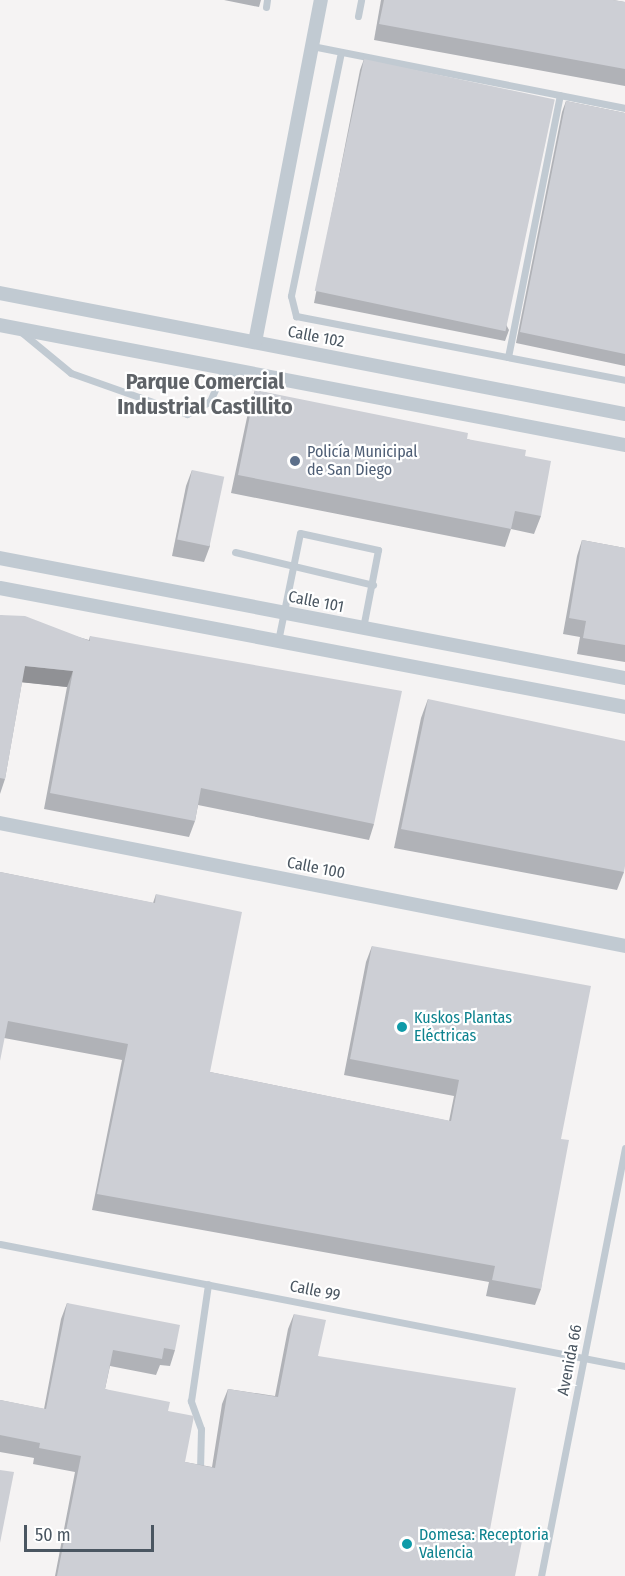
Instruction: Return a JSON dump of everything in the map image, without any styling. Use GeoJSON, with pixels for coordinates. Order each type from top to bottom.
{"type":"FeatureCollection","features":[{"type":"Feature","properties":{"kind":"street"},"geometry":{"type":"LineString","coordinates":[[255,342],[321,0]]}},
{"type":"Feature","properties":{"kind":"street","name":"Calle 102"},"geometry":{"type":"LineString","coordinates":[[0,293],[625,414]]}},
{"type":"Feature","properties":{"kind":"street"},"geometry":{"type":"LineString","coordinates":[[0,325],[625,445]]}},
{"type":"Feature","properties":{"kind":"street","name":"Calle 101"},"geometry":{"type":"LineString","coordinates":[[0,558],[625,678]]}},
{"type":"Feature","properties":{"kind":"street"},"geometry":{"type":"LineString","coordinates":[[0,588],[625,707]]}},
{"type":"Feature","properties":{"kind":"street","name":"Calle 100"},"geometry":{"type":"LineString","coordinates":[[0,823],[625,945]]}},
{"type":"Feature","properties":{"kind":"lane"},"geometry":{"type":"LineString","coordinates":[[358,16],[361,0]]}},
{"type":"Feature","properties":{"kind":"lane"},"geometry":{"type":"LineString","coordinates":[[312,46],[625,108]]}},
{"type":"Feature","properties":{"kind":"lane"},"geometry":{"type":"LineString","coordinates":[[341,52],[291,307],[306,319],[625,380]]}},
{"type":"Feature","properties":{"kind":"lane"},"geometry":{"type":"LineString","coordinates":[[508,357],[560,95]]}},
{"type":"Feature","properties":{"kind":"lane"},"geometry":{"type":"LineString","coordinates":[[16,328],[71,373],[187,414],[210,401],[225,368]]}},
{"type":"Feature","properties":{"kind":"lane"},"geometry":{"type":"LineString","coordinates":[[279,641],[291,567],[300,533],[378,550],[363,628]]}},
{"type":"Feature","properties":{"kind":"lane"},"geometry":{"type":"LineString","coordinates":[[236,552],[373,585]]}},
{"type":"Feature","properties":{"kind":"lane","name":"Avenida 66"},"geometry":{"type":"LineString","coordinates":[[541,1576],[625,1148]]}},
{"type":"Feature","properties":{"kind":"lane","name":"Calle 99"},"geometry":{"type":"LineString","coordinates":[[0,1244],[625,1366]]}},
{"type":"Feature","properties":{"kind":"lane"},"geometry":{"type":"LineString","coordinates":[[200,1470],[201,1429],[190,1401],[208,1284]]}},
{"type":"Feature","properties":{"kind":"building"},"geometry":{"type":"Polygon","coordinates":[[[384,0],[613,0],[625,2],[625,69],[379,24],[384,0]]]}},
{"type":"Feature","properties":{"kind":"building"},"geometry":{"type":"Polygon","coordinates":[[[364,59],[555,100],[505,331],[315,291],[364,59]]]}},
{"type":"Feature","properties":{"kind":"building"},"geometry":{"type":"Polygon","coordinates":[[[566,101],[625,113],[625,354],[520,332],[566,101]]]}},
{"type":"Feature","properties":{"kind":"building"},"geometry":{"type":"Polygon","coordinates":[[[255,390],[468,433],[467,439],[526,450],[525,456],[551,461],[541,516],[515,511],[511,529],[238,475],[255,390]]]}},
{"type":"Feature","properties":{"kind":"building"},"geometry":{"type":"Polygon","coordinates":[[[192,470],[224,477],[210,546],[177,539],[192,470]]]}},
{"type":"Feature","properties":{"kind":"building"},"geometry":{"type":"Polygon","coordinates":[[[582,540],[625,548],[625,645],[583,638],[586,621],[569,618],[582,540]]]}},
{"type":"Feature","properties":{"kind":"building"},"geometry":{"type":"Polygon","coordinates":[[[0,615],[25,616],[90,641],[90,636],[402,691],[374,824],[201,788],[195,821],[50,793],[73,671],[25,666],[5,779],[0,778],[0,615]]]}},
{"type":"Feature","properties":{"kind":"building"},"geometry":{"type":"Polygon","coordinates":[[[428,699],[625,741],[624,872],[401,829],[428,699]]]}},
{"type":"Feature","properties":{"kind":"building"},"geometry":{"type":"Polygon","coordinates":[[[0,872],[155,903],[156,894],[242,912],[210,1072],[451,1121],[459,1080],[350,1059],[372,946],[591,986],[561,1139],[569,1140],[541,1289],[492,1280],[495,1266],[97,1194],[128,1044],[8,1021],[0,1061],[0,872]]]}},
{"type":"Feature","properties":{"kind":"building"},"geometry":{"type":"Polygon","coordinates":[[[67,1303],[180,1325],[175,1350],[164,1348],[162,1359],[113,1350],[105,1389],[170,1402],[168,1411],[194,1416],[185,1462],[215,1468],[228,1389],[278,1397],[294,1314],[326,1320],[318,1356],[516,1388],[489,1535],[522,1541],[515,1576],[57,1576],[81,1456],[39,1448],[40,1443],[0,1435],[0,1400],[46,1409],[67,1303]]]}},
{"type":"Feature","properties":{"kind":"building"},"geometry":{"type":"Polygon","coordinates":[[[0,1470],[14,1472],[0,1543],[0,1470]]]}},
{"type":"Feature","properties":{"kind":"place","name":"Policía Municipal de San Diego"},"geometry":{"type":"Point","coordinates":[295,461]}},
{"type":"Feature","properties":{"kind":"place","name":"Kuskos Plantas Eléctricas"},"geometry":{"type":"Point","coordinates":[402,1027]}},
{"type":"Feature","properties":{"kind":"place","name":"Domesa: Receptoria Valencia"},"geometry":{"type":"Point","coordinates":[407,1544]}},
{"type":"Feature","properties":{"kind":"district","name":"Parque Comercial Industrial Castillito"},"geometry":{"type":"Point","coordinates":[205,394]}}]}
